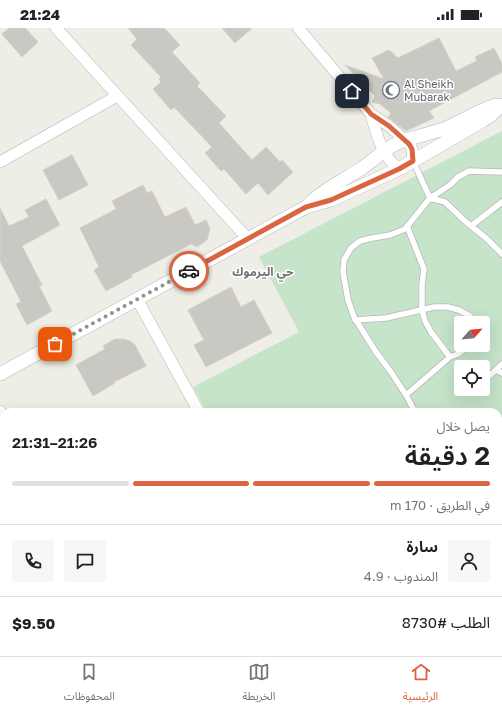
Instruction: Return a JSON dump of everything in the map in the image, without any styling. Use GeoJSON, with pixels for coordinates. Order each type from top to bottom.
{"type":"FeatureCollection","features":[{"type":"Feature","properties":{"kind":"street"},"geometry":{"type":"LineString","coordinates":[[56,28],[248,239]]}},
{"type":"Feature","properties":{"kind":"street"},"geometry":{"type":"LineString","coordinates":[[298,28],[371,114],[406,140],[412,149],[413,161]]}},
{"type":"Feature","properties":{"kind":"street"},"geometry":{"type":"LineString","coordinates":[[0,162],[117,96]]}},
{"type":"Feature","properties":{"kind":"street"},"geometry":{"type":"LineString","coordinates":[[306,207],[326,190],[361,169],[384,151],[398,143],[434,133],[486,108],[502,104]]}},
{"type":"Feature","properties":{"kind":"street"},"geometry":{"type":"LineString","coordinates":[[0,374],[306,207],[331,200],[399,169],[490,116],[502,104]]}},
{"type":"Feature","properties":{"kind":"street"},"geometry":{"type":"LineString","coordinates":[[371,114],[384,151],[390,161],[399,169]]}},
{"type":"Feature","properties":{"kind":"street"},"geometry":{"type":"LineString","coordinates":[[137,300],[197,408]]}},
{"type":"Feature","properties":{"kind":"lane"},"geometry":{"type":"LineString","coordinates":[[413,161],[430,198]]}},
{"type":"Feature","properties":{"kind":"lane"},"geometry":{"type":"LineString","coordinates":[[413,408],[406,395],[356,320],[348,300],[345,285],[343,272],[344,260],[351,248],[360,241],[390,235],[407,226],[430,198],[450,185],[458,177],[469,171],[502,172]]}},
{"type":"Feature","properties":{"kind":"lane"},"geometry":{"type":"LineString","coordinates":[[430,198],[445,202],[502,254]]}},
{"type":"Feature","properties":{"kind":"lane"},"geometry":{"type":"LineString","coordinates":[[471,226],[502,202]]}},
{"type":"Feature","properties":{"kind":"lane"},"geometry":{"type":"LineString","coordinates":[[407,226],[424,269],[422,284],[422,310],[425,321],[430,332],[450,357]]}},
{"type":"Feature","properties":{"kind":"lane"},"geometry":{"type":"LineString","coordinates":[[356,320],[386,318],[434,307],[448,307],[459,310],[470,316]]}},
{"type":"Feature","properties":{"kind":"lane"},"geometry":{"type":"LineString","coordinates":[[406,395],[450,357],[460,352]]}},
{"type":"Feature","properties":{"kind":"lane"},"geometry":{"type":"LineString","coordinates":[[490,376],[502,364]]}},
{"type":"Feature","properties":{"kind":"lane"},"geometry":{"type":"LineString","coordinates":[[496,370],[502,374]]}},
{"type":"Feature","properties":{"kind":"green space"},"geometry":{"type":"Polygon","coordinates":[[[502,131],[502,408],[205,408],[193,387],[299,332],[259,257],[502,131]]]}},
{"type":"Feature","properties":{"kind":"building"},"geometry":{"type":"Polygon","coordinates":[[[9,28],[25,28],[38,42],[22,57],[2,34],[9,28]]]}},
{"type":"Feature","properties":{"kind":"building"},"geometry":{"type":"Polygon","coordinates":[[[128,28],[164,28],[180,45],[172,52],[200,83],[197,86],[226,116],[219,123],[252,160],[266,147],[280,162],[282,160],[293,172],[268,195],[258,183],[246,194],[224,169],[221,171],[205,153],[212,147],[174,107],[171,110],[153,89],[161,82],[159,79],[161,77],[131,45],[137,39],[128,28]]]}},
{"type":"Feature","properties":{"kind":"building"},"geometry":{"type":"Polygon","coordinates":[[[222,28],[252,28],[235,43],[222,28]]]}},
{"type":"Feature","properties":{"kind":"building"},"geometry":{"type":"Polygon","coordinates":[[[439,38],[456,71],[477,61],[475,57],[494,48],[502,64],[502,72],[429,111],[434,118],[406,131],[388,117],[391,113],[380,104],[372,102],[375,96],[345,65],[384,79],[372,58],[389,50],[398,58],[439,38]]]}},
{"type":"Feature","properties":{"kind":"building"},"geometry":{"type":"Polygon","coordinates":[[[72,155],[88,185],[59,200],[43,170],[72,155]]]}},
{"type":"Feature","properties":{"kind":"building"},"geometry":{"type":"Polygon","coordinates":[[[143,185],[147,193],[152,191],[165,217],[186,207],[195,225],[206,220],[210,229],[207,240],[197,247],[191,244],[131,275],[132,277],[106,291],[94,270],[99,267],[80,228],[116,209],[112,201],[143,185]]]}},
{"type":"Feature","properties":{"kind":"building"},"geometry":{"type":"Polygon","coordinates":[[[46,199],[60,225],[22,246],[42,285],[39,286],[52,311],[27,325],[16,304],[21,302],[0,261],[0,208],[9,226],[29,217],[25,210],[46,199]]]}},
{"type":"Feature","properties":{"kind":"building"},"geometry":{"type":"Polygon","coordinates":[[[231,287],[241,307],[254,300],[272,333],[206,367],[194,345],[204,340],[188,310],[231,287]]]}},
{"type":"Feature","properties":{"kind":"building"},"geometry":{"type":"Polygon","coordinates":[[[115,339],[130,341],[135,345],[146,366],[114,382],[115,383],[93,396],[76,365],[105,349],[103,346],[115,339]]]}},
{"type":"Feature","properties":{"kind":"way so far"},"geometry":{"type":"LineString","coordinates":[[55,344],[189,271]]}},
{"type":"Feature","properties":{"kind":"place","name":"Al Sheikh Mubarak"},"geometry":{"type":"Point","coordinates":[391,90]}},
{"type":"Feature","properties":{"kind":"district","name":"حي اليرموك"},"geometry":{"type":"Point","coordinates":[263,272]}},
{"type":"Feature","properties":{"kind":"route"},"geometry":{"type":"LineString","coordinates":[[189,271],[306,207],[331,200],[399,169],[413,161],[412,149],[406,140],[380,119],[371,114],[352,91]]}}]}
